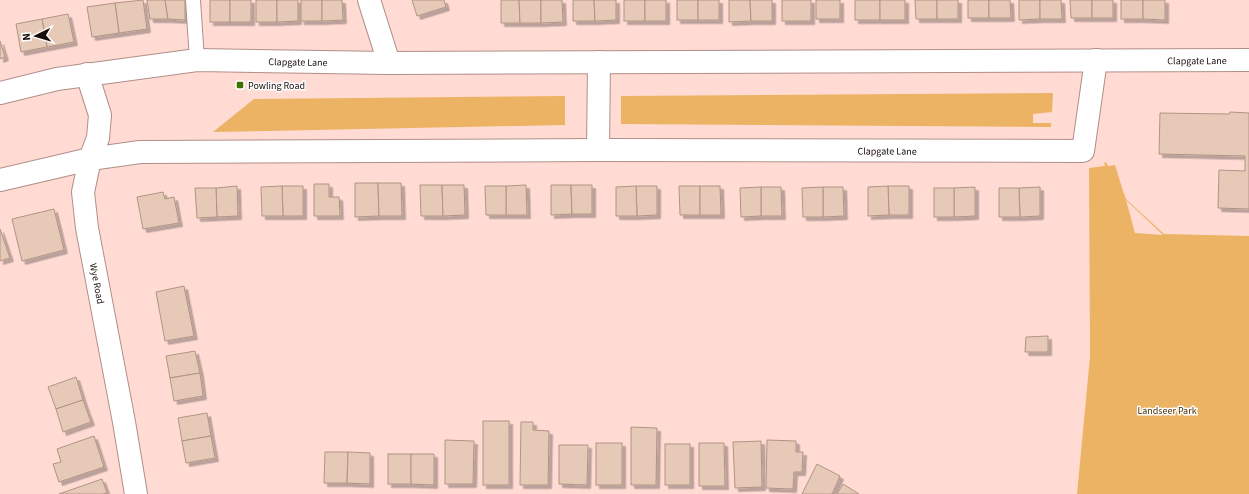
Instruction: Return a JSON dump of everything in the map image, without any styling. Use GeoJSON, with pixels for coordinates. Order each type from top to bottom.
{"type":"FeatureCollection","features":[{"type":"Feature","properties":{"kind":"street"},"geometry":{"type":"LineString","coordinates":[[369,0],[389,63]]}},
{"type":"Feature","properties":{"kind":"street","name":"Clapgate Lane"},"geometry":{"type":"LineString","coordinates":[[0,93],[57,79],[197,60],[389,63],[1249,60]]}},
{"type":"Feature","properties":{"kind":"street","name":"Clapgate Lane"},"geometry":{"type":"LineString","coordinates":[[0,180],[90,159],[140,152],[598,150],[1083,151],[1096,60]]}},
{"type":"Feature","properties":{"kind":"street"},"geometry":{"type":"LineString","coordinates":[[598,150],[599,62]]}},
{"type":"Feature","properties":{"kind":"street","name":"Wye Road"},"geometry":{"type":"LineString","coordinates":[[87,74],[100,115],[98,138],[90,159],[83,192],[87,228],[124,422],[136,494]]}},
{"type":"Feature","properties":{"kind":"lane"},"geometry":{"type":"LineString","coordinates":[[193,0],[197,60]]}},
{"type":"Feature","properties":{"kind":"green space"},"geometry":{"type":"Polygon","coordinates":[[[1053,93],[1052,112],[1033,114],[1033,123],[1051,123],[1051,127],[621,124],[621,96],[1053,93]]]}},
{"type":"Feature","properties":{"kind":"green space"},"geometry":{"type":"Polygon","coordinates":[[[565,96],[565,125],[213,132],[254,99],[565,96]]]}},
{"type":"Feature","properties":{"kind":"green space","name":"Landseer Park"},"geometry":{"type":"Polygon","coordinates":[[[1106,162],[1108,166],[1115,165],[1126,199],[1164,234],[1249,236],[1249,494],[1077,494],[1090,357],[1089,168],[1105,166],[1104,163],[1106,162]],[[1126,200],[1135,233],[1163,235],[1126,200]]]}},
{"type":"Feature","properties":{"kind":"building"},"geometry":{"type":"Polygon","coordinates":[[[143,0],[147,29],[119,33],[115,3],[143,0]]]}},
{"type":"Feature","properties":{"kind":"building"},"geometry":{"type":"Polygon","coordinates":[[[147,0],[165,0],[168,19],[150,19],[147,0]]]}},
{"type":"Feature","properties":{"kind":"building"},"geometry":{"type":"Polygon","coordinates":[[[165,0],[185,0],[185,20],[168,19],[165,0]]]}},
{"type":"Feature","properties":{"kind":"building"},"geometry":{"type":"Polygon","coordinates":[[[210,0],[230,0],[230,22],[210,22],[210,0]]]}},
{"type":"Feature","properties":{"kind":"building"},"geometry":{"type":"Polygon","coordinates":[[[230,0],[251,0],[251,22],[230,22],[230,0]]]}},
{"type":"Feature","properties":{"kind":"building"},"geometry":{"type":"Polygon","coordinates":[[[256,0],[277,0],[277,22],[256,22],[256,0]]]}},
{"type":"Feature","properties":{"kind":"building"},"geometry":{"type":"Polygon","coordinates":[[[277,0],[298,0],[298,21],[277,22],[277,0]]]}},
{"type":"Feature","properties":{"kind":"building"},"geometry":{"type":"Polygon","coordinates":[[[301,0],[322,0],[322,21],[301,21],[301,0]]]}},
{"type":"Feature","properties":{"kind":"building"},"geometry":{"type":"Polygon","coordinates":[[[322,0],[342,0],[343,20],[322,21],[322,0]]]}},
{"type":"Feature","properties":{"kind":"building"},"geometry":{"type":"Polygon","coordinates":[[[412,0],[444,0],[446,7],[417,16],[412,0]]]}},
{"type":"Feature","properties":{"kind":"building"},"geometry":{"type":"Polygon","coordinates":[[[501,0],[519,0],[520,23],[501,23],[501,0]]]}},
{"type":"Feature","properties":{"kind":"building"},"geometry":{"type":"Polygon","coordinates":[[[519,0],[541,0],[541,23],[520,23],[519,0]]]}},
{"type":"Feature","properties":{"kind":"building"},"geometry":{"type":"Polygon","coordinates":[[[541,0],[562,0],[563,22],[541,23],[541,0]]]}},
{"type":"Feature","properties":{"kind":"building"},"geometry":{"type":"Polygon","coordinates":[[[573,0],[594,0],[595,21],[573,21],[573,0]]]}},
{"type":"Feature","properties":{"kind":"building"},"geometry":{"type":"Polygon","coordinates":[[[594,0],[616,0],[616,20],[595,21],[594,0]]]}},
{"type":"Feature","properties":{"kind":"building"},"geometry":{"type":"Polygon","coordinates":[[[624,0],[645,0],[645,21],[624,21],[624,0]]]}},
{"type":"Feature","properties":{"kind":"building"},"geometry":{"type":"Polygon","coordinates":[[[645,0],[666,0],[666,21],[645,21],[645,0]]]}},
{"type":"Feature","properties":{"kind":"building"},"geometry":{"type":"Polygon","coordinates":[[[677,0],[698,0],[698,20],[677,20],[677,0]]]}},
{"type":"Feature","properties":{"kind":"building"},"geometry":{"type":"Polygon","coordinates":[[[698,0],[719,0],[719,20],[698,20],[698,0]]]}},
{"type":"Feature","properties":{"kind":"building"},"geometry":{"type":"Polygon","coordinates":[[[729,0],[750,0],[751,21],[729,22],[729,0]]]}},
{"type":"Feature","properties":{"kind":"building"},"geometry":{"type":"Polygon","coordinates":[[[750,0],[772,0],[772,21],[751,21],[750,0]]]}},
{"type":"Feature","properties":{"kind":"building"},"geometry":{"type":"Polygon","coordinates":[[[782,0],[811,0],[811,21],[782,21],[782,0]]]}},
{"type":"Feature","properties":{"kind":"building"},"geometry":{"type":"Polygon","coordinates":[[[816,0],[840,0],[840,19],[816,19],[816,0]]]}},
{"type":"Feature","properties":{"kind":"building"},"geometry":{"type":"Polygon","coordinates":[[[855,0],[880,0],[880,20],[855,20],[855,0]]]}},
{"type":"Feature","properties":{"kind":"building"},"geometry":{"type":"Polygon","coordinates":[[[880,0],[905,0],[905,20],[880,20],[880,0]]]}},
{"type":"Feature","properties":{"kind":"building"},"geometry":{"type":"Polygon","coordinates":[[[915,0],[937,0],[937,19],[916,19],[915,0]]]}},
{"type":"Feature","properties":{"kind":"building"},"geometry":{"type":"Polygon","coordinates":[[[937,0],[958,0],[958,19],[937,19],[937,0]]]}},
{"type":"Feature","properties":{"kind":"building"},"geometry":{"type":"Polygon","coordinates":[[[968,0],[989,0],[989,18],[968,18],[968,0]]]}},
{"type":"Feature","properties":{"kind":"building"},"geometry":{"type":"Polygon","coordinates":[[[989,0],[1010,0],[1011,18],[989,18],[989,0]]]}},
{"type":"Feature","properties":{"kind":"building"},"geometry":{"type":"Polygon","coordinates":[[[1019,0],[1040,0],[1040,19],[1019,20],[1019,0]]]}},
{"type":"Feature","properties":{"kind":"building"},"geometry":{"type":"Polygon","coordinates":[[[1040,0],[1061,0],[1062,19],[1040,19],[1040,0]]]}},
{"type":"Feature","properties":{"kind":"building"},"geometry":{"type":"Polygon","coordinates":[[[1070,0],[1092,0],[1092,18],[1071,18],[1070,0]]]}},
{"type":"Feature","properties":{"kind":"building"},"geometry":{"type":"Polygon","coordinates":[[[1092,0],[1113,0],[1113,18],[1092,18],[1092,0]]]}},
{"type":"Feature","properties":{"kind":"building"},"geometry":{"type":"Polygon","coordinates":[[[1121,0],[1143,0],[1143,19],[1121,19],[1121,0]]]}},
{"type":"Feature","properties":{"kind":"building"},"geometry":{"type":"Polygon","coordinates":[[[1143,0],[1165,0],[1165,20],[1143,19],[1143,0]]]}},
{"type":"Feature","properties":{"kind":"building"},"geometry":{"type":"Polygon","coordinates":[[[115,3],[119,33],[92,37],[87,7],[115,3]]]}},
{"type":"Feature","properties":{"kind":"building"},"geometry":{"type":"Polygon","coordinates":[[[68,14],[74,42],[47,47],[42,19],[68,14]]]}},
{"type":"Feature","properties":{"kind":"building"},"geometry":{"type":"Polygon","coordinates":[[[42,19],[47,47],[21,52],[16,24],[42,19]]]}},
{"type":"Feature","properties":{"kind":"building"},"geometry":{"type":"Polygon","coordinates":[[[0,41],[5,57],[0,59],[0,41]]]}},
{"type":"Feature","properties":{"kind":"building"},"geometry":{"type":"Polygon","coordinates":[[[1230,112],[1249,113],[1249,209],[1218,208],[1219,170],[1245,171],[1245,156],[1159,154],[1160,113],[1229,114],[1230,112]]]}},
{"type":"Feature","properties":{"kind":"building"},"geometry":{"type":"Polygon","coordinates":[[[355,183],[378,183],[379,216],[355,217],[355,183]]]}},
{"type":"Feature","properties":{"kind":"building"},"geometry":{"type":"Polygon","coordinates":[[[378,183],[401,183],[402,216],[379,216],[378,183]]]}},
{"type":"Feature","properties":{"kind":"building"},"geometry":{"type":"Polygon","coordinates":[[[314,184],[329,184],[329,197],[339,197],[340,216],[314,216],[314,184]]]}},
{"type":"Feature","properties":{"kind":"building"},"geometry":{"type":"Polygon","coordinates":[[[420,185],[442,185],[443,216],[421,216],[420,185]]]}},
{"type":"Feature","properties":{"kind":"building"},"geometry":{"type":"Polygon","coordinates":[[[442,185],[464,185],[465,215],[443,216],[442,185]]]}},
{"type":"Feature","properties":{"kind":"building"},"geometry":{"type":"Polygon","coordinates":[[[526,185],[527,215],[506,215],[506,186],[526,185]]]}},
{"type":"Feature","properties":{"kind":"building"},"geometry":{"type":"Polygon","coordinates":[[[551,185],[571,185],[572,214],[551,215],[551,185]]]}},
{"type":"Feature","properties":{"kind":"building"},"geometry":{"type":"Polygon","coordinates":[[[571,185],[592,185],[592,214],[572,214],[571,185]]]}},
{"type":"Feature","properties":{"kind":"building"},"geometry":{"type":"Polygon","coordinates":[[[237,186],[238,216],[217,217],[216,188],[237,186]]]}},
{"type":"Feature","properties":{"kind":"building"},"geometry":{"type":"Polygon","coordinates":[[[282,186],[303,186],[303,216],[283,216],[282,186]]]}},
{"type":"Feature","properties":{"kind":"building"},"geometry":{"type":"Polygon","coordinates":[[[282,186],[283,216],[262,216],[261,187],[282,186]]]}},
{"type":"Feature","properties":{"kind":"building"},"geometry":{"type":"Polygon","coordinates":[[[485,186],[506,186],[506,215],[486,215],[485,186]]]}},
{"type":"Feature","properties":{"kind":"building"},"geometry":{"type":"Polygon","coordinates":[[[636,186],[657,186],[657,215],[637,216],[636,186]]]}},
{"type":"Feature","properties":{"kind":"building"},"geometry":{"type":"Polygon","coordinates":[[[636,186],[637,216],[616,216],[616,187],[636,186]]]}},
{"type":"Feature","properties":{"kind":"building"},"geometry":{"type":"Polygon","coordinates":[[[679,186],[700,186],[700,215],[680,215],[679,186]]]}},
{"type":"Feature","properties":{"kind":"building"},"geometry":{"type":"Polygon","coordinates":[[[700,186],[720,186],[721,215],[700,215],[700,186]]]}},
{"type":"Feature","properties":{"kind":"building"},"geometry":{"type":"Polygon","coordinates":[[[888,186],[909,186],[909,215],[889,215],[888,186]]]}},
{"type":"Feature","properties":{"kind":"building"},"geometry":{"type":"Polygon","coordinates":[[[888,186],[889,215],[868,216],[868,187],[888,186]]]}},
{"type":"Feature","properties":{"kind":"building"},"geometry":{"type":"Polygon","coordinates":[[[761,187],[781,187],[782,216],[761,216],[761,187]]]}},
{"type":"Feature","properties":{"kind":"building"},"geometry":{"type":"Polygon","coordinates":[[[761,187],[761,216],[741,217],[740,188],[761,187]]]}},
{"type":"Feature","properties":{"kind":"building"},"geometry":{"type":"Polygon","coordinates":[[[823,187],[843,187],[844,216],[823,217],[823,187]]]}},
{"type":"Feature","properties":{"kind":"building"},"geometry":{"type":"Polygon","coordinates":[[[823,187],[823,217],[803,217],[802,188],[823,187]]]}},
{"type":"Feature","properties":{"kind":"building"},"geometry":{"type":"Polygon","coordinates":[[[975,187],[975,216],[954,217],[954,188],[975,187]]]}},
{"type":"Feature","properties":{"kind":"building"},"geometry":{"type":"Polygon","coordinates":[[[1040,187],[1040,216],[1020,217],[1019,188],[1040,187]]]}},
{"type":"Feature","properties":{"kind":"building"},"geometry":{"type":"Polygon","coordinates":[[[195,188],[216,188],[217,217],[197,218],[195,188]]]}},
{"type":"Feature","properties":{"kind":"building"},"geometry":{"type":"Polygon","coordinates":[[[934,188],[954,188],[954,217],[934,217],[934,188]]]}},
{"type":"Feature","properties":{"kind":"building"},"geometry":{"type":"Polygon","coordinates":[[[999,188],[1019,188],[1020,217],[999,217],[999,188]]]}},
{"type":"Feature","properties":{"kind":"building"},"geometry":{"type":"Polygon","coordinates":[[[163,192],[165,199],[174,197],[179,223],[143,229],[137,197],[163,192]]]}},
{"type":"Feature","properties":{"kind":"building"},"geometry":{"type":"Polygon","coordinates":[[[54,209],[64,250],[22,261],[12,219],[54,209]]]}},
{"type":"Feature","properties":{"kind":"building"},"geometry":{"type":"Polygon","coordinates":[[[0,229],[10,258],[0,261],[0,229]]]}},
{"type":"Feature","properties":{"kind":"building"},"geometry":{"type":"Polygon","coordinates":[[[184,286],[194,336],[165,341],[156,292],[184,286]]]}},
{"type":"Feature","properties":{"kind":"building"},"geometry":{"type":"Polygon","coordinates":[[[1048,336],[1048,352],[1025,352],[1026,337],[1048,336]]]}},
{"type":"Feature","properties":{"kind":"building"},"geometry":{"type":"Polygon","coordinates":[[[195,351],[200,373],[170,378],[166,356],[195,351]]]}},
{"type":"Feature","properties":{"kind":"building"},"geometry":{"type":"Polygon","coordinates":[[[200,373],[203,396],[174,401],[170,378],[200,373]]]}},
{"type":"Feature","properties":{"kind":"building"},"geometry":{"type":"Polygon","coordinates":[[[76,377],[83,400],[56,409],[48,387],[76,377]]]}},
{"type":"Feature","properties":{"kind":"building"},"geometry":{"type":"Polygon","coordinates":[[[83,400],[91,422],[63,432],[56,409],[83,400]]]}},
{"type":"Feature","properties":{"kind":"building"},"geometry":{"type":"Polygon","coordinates":[[[207,413],[211,436],[182,441],[178,418],[207,413]]]}},
{"type":"Feature","properties":{"kind":"building"},"geometry":{"type":"Polygon","coordinates":[[[483,421],[509,421],[509,485],[483,485],[483,421]]]}},
{"type":"Feature","properties":{"kind":"building"},"geometry":{"type":"Polygon","coordinates":[[[521,422],[533,422],[533,430],[549,431],[548,485],[520,485],[521,422]]]}},
{"type":"Feature","properties":{"kind":"building"},"geometry":{"type":"Polygon","coordinates":[[[631,427],[657,428],[656,485],[631,485],[631,427]]]}},
{"type":"Feature","properties":{"kind":"building"},"geometry":{"type":"Polygon","coordinates":[[[94,436],[104,467],[59,482],[53,464],[61,462],[57,449],[94,436]]]}},
{"type":"Feature","properties":{"kind":"building"},"geometry":{"type":"Polygon","coordinates":[[[211,436],[215,458],[186,463],[182,441],[211,436]]]}},
{"type":"Feature","properties":{"kind":"building"},"geometry":{"type":"Polygon","coordinates":[[[445,440],[474,441],[473,484],[445,484],[445,440]]]}},
{"type":"Feature","properties":{"kind":"building"},"geometry":{"type":"Polygon","coordinates":[[[767,440],[796,441],[796,452],[803,452],[802,472],[794,472],[793,489],[766,488],[767,440]]]}},
{"type":"Feature","properties":{"kind":"building"},"geometry":{"type":"Polygon","coordinates":[[[761,441],[762,487],[735,488],[733,442],[761,441]]]}},
{"type":"Feature","properties":{"kind":"building"},"geometry":{"type":"Polygon","coordinates":[[[596,443],[622,443],[622,485],[596,485],[596,443]]]}},
{"type":"Feature","properties":{"kind":"building"},"geometry":{"type":"Polygon","coordinates":[[[699,443],[724,443],[725,486],[699,486],[699,443]]]}},
{"type":"Feature","properties":{"kind":"building"},"geometry":{"type":"Polygon","coordinates":[[[665,444],[690,444],[690,485],[665,485],[665,444]]]}},
{"type":"Feature","properties":{"kind":"building"},"geometry":{"type":"Polygon","coordinates":[[[559,445],[588,445],[587,485],[559,484],[559,445]]]}},
{"type":"Feature","properties":{"kind":"building"},"geometry":{"type":"Polygon","coordinates":[[[325,452],[348,452],[347,483],[324,483],[325,452]]]}},
{"type":"Feature","properties":{"kind":"building"},"geometry":{"type":"Polygon","coordinates":[[[348,452],[370,453],[370,484],[347,483],[348,452]]]}},
{"type":"Feature","properties":{"kind":"building"},"geometry":{"type":"Polygon","coordinates":[[[388,454],[411,454],[411,484],[388,484],[388,454]]]}},
{"type":"Feature","properties":{"kind":"building"},"geometry":{"type":"Polygon","coordinates":[[[411,454],[434,454],[434,485],[411,484],[411,454]]]}},
{"type":"Feature","properties":{"kind":"building"},"geometry":{"type":"Polygon","coordinates":[[[817,464],[840,476],[832,494],[802,494],[817,464]]]}},
{"type":"Feature","properties":{"kind":"building"},"geometry":{"type":"Polygon","coordinates":[[[102,479],[107,493],[59,494],[102,479]]]}},
{"type":"Feature","properties":{"kind":"building"},"geometry":{"type":"Polygon","coordinates":[[[843,484],[859,494],[837,494],[843,484]]]}},
{"type":"Feature","properties":{"kind":"place","name":"Powling Road"},"geometry":{"type":"Point","coordinates":[240,85]}}]}
